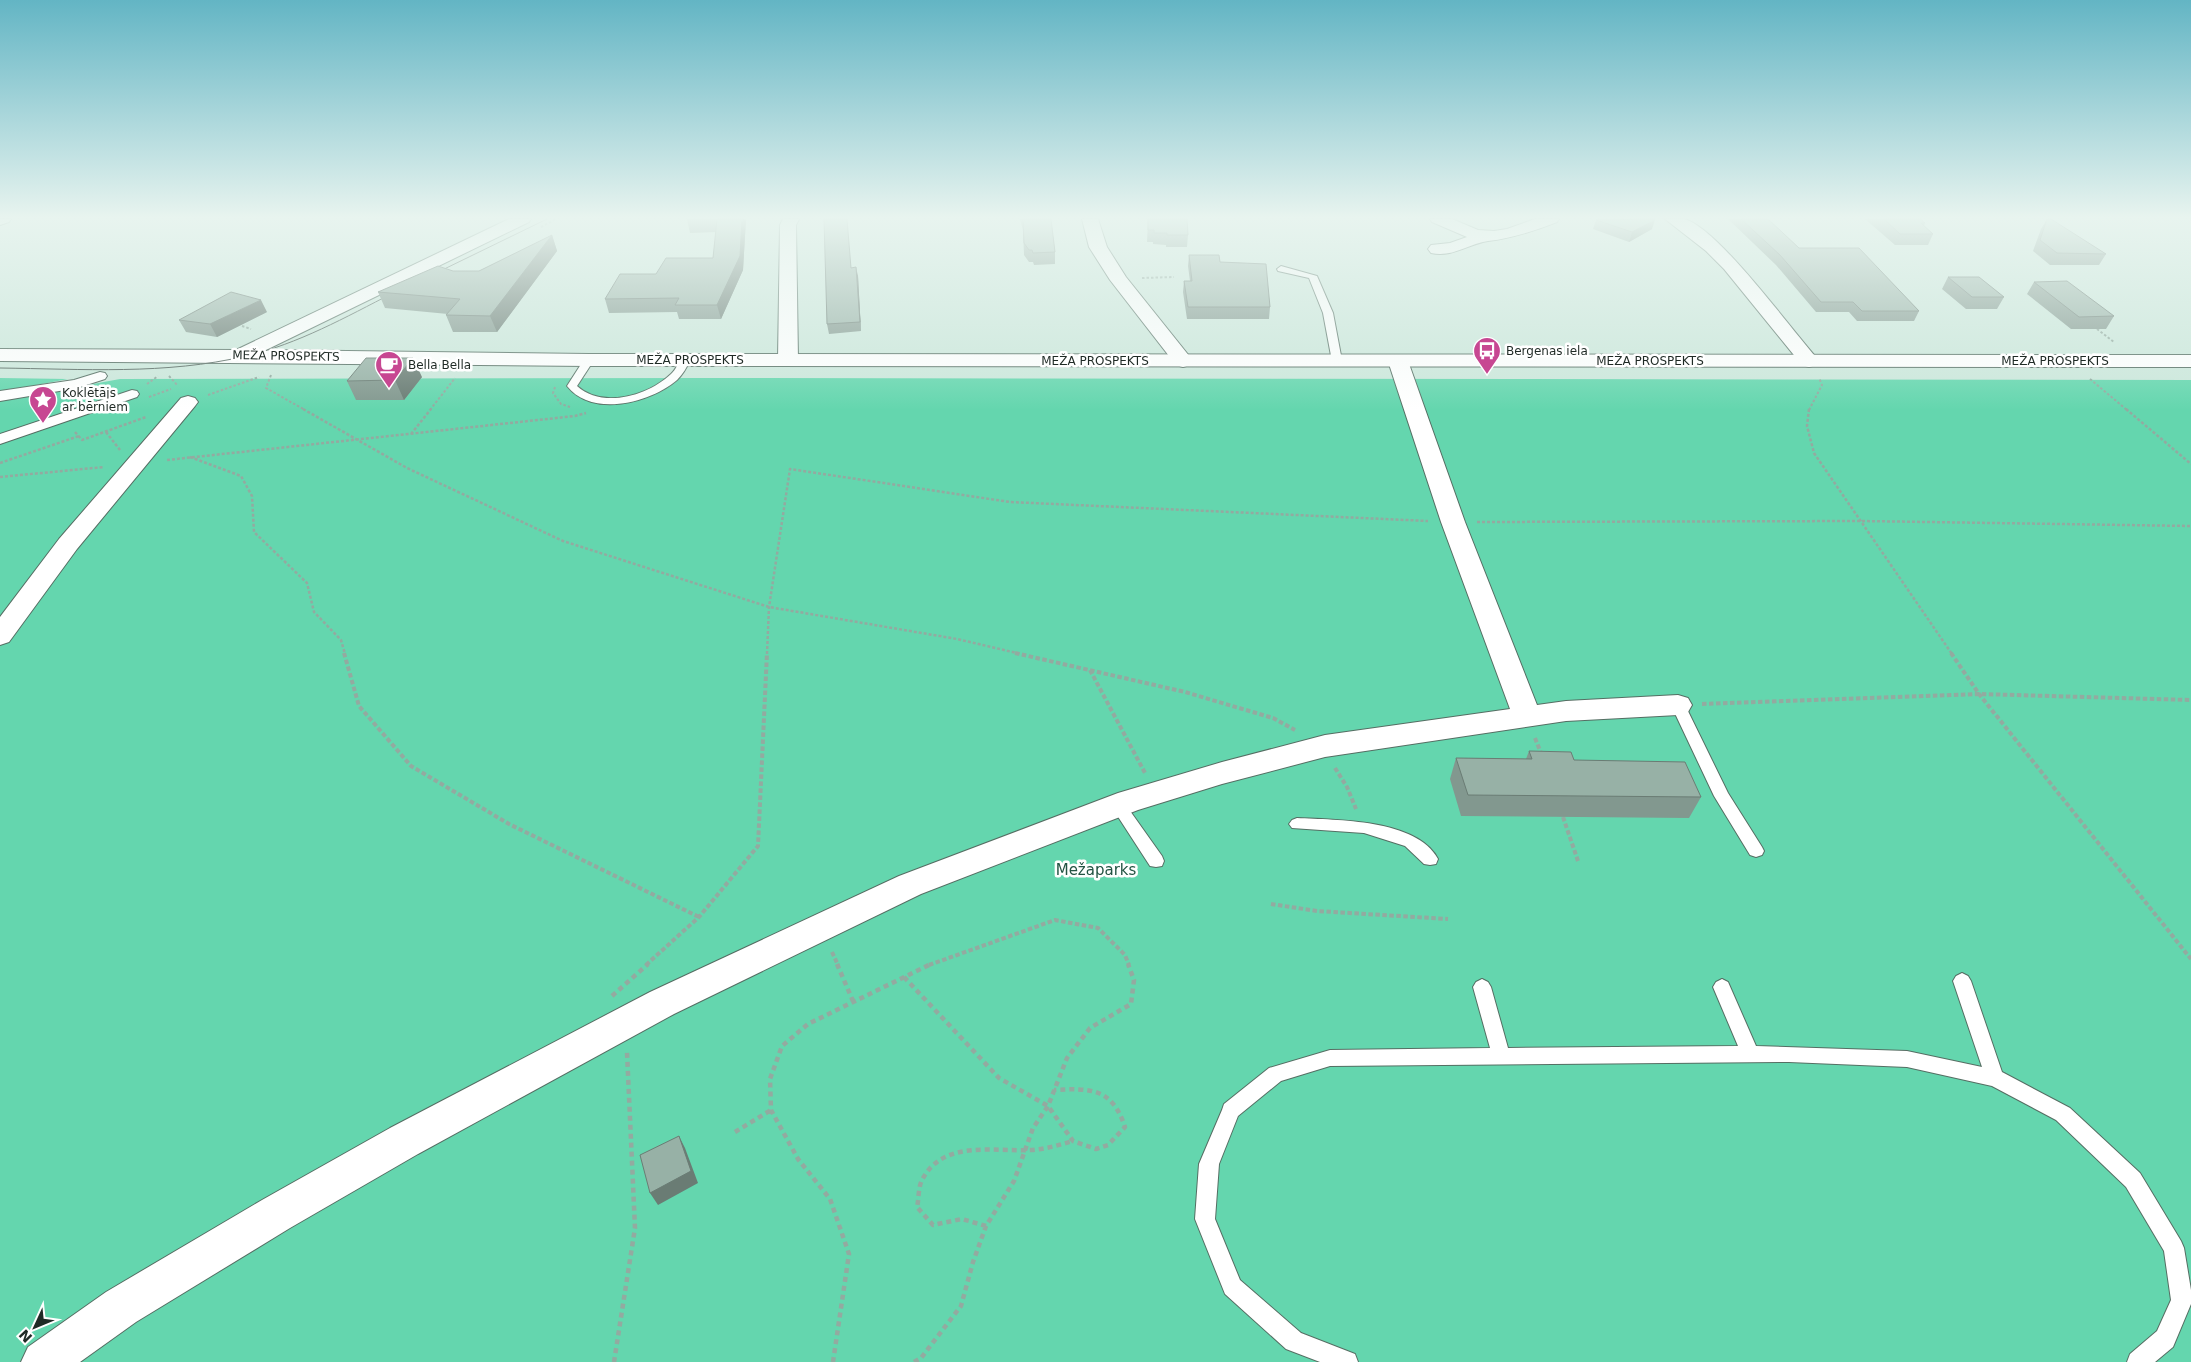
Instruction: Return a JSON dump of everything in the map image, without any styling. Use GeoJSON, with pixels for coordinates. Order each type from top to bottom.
{"type":"FeatureCollection","features":[{"type":"Feature","properties":{"kind":"street"},"geometry":{"type":"LineString","coordinates":[[240,356],[274,337],[389,283]]}},
{"type":"Feature","properties":{"kind":"street"},"geometry":{"type":"LineString","coordinates":[[788,283],[788,360]]}},
{"type":"Feature","properties":{"kind":"street"},"geometry":{"type":"LineString","coordinates":[[1121,283],[1183,361]]}},
{"type":"Feature","properties":{"kind":"street"},"geometry":{"type":"LineString","coordinates":[[1745,283],[1813,366]]}},
{"type":"Feature","properties":{"kind":"street","name":"MEŽA PROSPEKTS"},"geometry":{"type":"LineString","coordinates":[[0,355],[589,360],[1398,360],[1813,366],[2191,361]]}},
{"type":"Feature","properties":{"kind":"street"},"geometry":{"type":"LineString","coordinates":[[1398,360],[1453,522],[1527,717]]}},
{"type":"Feature","properties":{"kind":"street"},"geometry":{"type":"LineString","coordinates":[[0,396],[77,384],[100,376]]}},
{"type":"Feature","properties":{"kind":"street"},"geometry":{"type":"LineString","coordinates":[[0,439],[132,394]]}},
{"type":"Feature","properties":{"kind":"street"},"geometry":{"type":"LineString","coordinates":[[0,636],[68,544],[188,402]]}},
{"type":"Feature","properties":{"kind":"street"},"geometry":{"type":"LineString","coordinates":[[43,1362],[121,1307],[276,1214],[412,1136],[617,1011],[822,928],[910,885],[1118,805],[1222,773],[1325,746],[1566,710],[1678,705]]}},
{"type":"Feature","properties":{"kind":"lane"},"geometry":{"type":"LineString","coordinates":[[1316,283],[1328,314],[1337,361]]}},
{"type":"Feature","properties":{"kind":"lane"},"geometry":{"type":"LineString","coordinates":[[589,360],[572,386],[577,393],[606,402],[626,400],[656,389],[675,376],[686,360]]}},
{"type":"Feature","properties":{"kind":"lane"},"geometry":{"type":"LineString","coordinates":[[1678,705],[1722,796],[1756,850]]}},
{"type":"Feature","properties":{"kind":"lane"},"geometry":{"type":"LineString","coordinates":[[1118,805],[1156,861]]}},
{"type":"Feature","properties":{"kind":"lane"},"geometry":{"type":"LineString","coordinates":[[1298,824],[1364,827],[1410,841],[1430,859]]}},
{"type":"Feature","properties":{"kind":"lane"},"geometry":{"type":"LineString","coordinates":[[1962,981],[1995,1078]]}},
{"type":"Feature","properties":{"kind":"lane"},"geometry":{"type":"LineString","coordinates":[[1482,987],[1485,1005],[1492,1020],[1501,1057]]}},
{"type":"Feature","properties":{"kind":"lane"},"geometry":{"type":"LineString","coordinates":[[1722,987],[1751,1055]]}},
{"type":"Feature","properties":{"kind":"lane"},"geometry":{"type":"LineString","coordinates":[[1347,1362],[1294,1341],[1232,1287],[1205,1219],[1209,1164],[1232,1110],[1276,1074],[1330,1058],[1751,1055],[1907,1059],[1995,1078],[2064,1114],[2133,1180],[2174,1248],[2182,1300],[2165,1339],[2138,1362]]}},
{"type":"Feature","properties":{"kind":"path"},"geometry":{"type":"LineString","coordinates":[[2097,329],[2118,345]]}},
{"type":"Feature","properties":{"kind":"path"},"geometry":{"type":"LineString","coordinates":[[1813,366],[1822,385],[1810,403],[1806,422],[1808,437],[1814,453],[1979,694],[2191,959]]}},
{"type":"Feature","properties":{"kind":"path"},"geometry":{"type":"LineString","coordinates":[[411,434],[460,372]]}},
{"type":"Feature","properties":{"kind":"path"},"geometry":{"type":"LineString","coordinates":[[2091,380],[2191,464]]}},
{"type":"Feature","properties":{"kind":"path"},"geometry":{"type":"LineString","coordinates":[[266,388],[407,468],[563,542],[768,607],[957,639],[1185,692],[1273,718],[1325,746],[1337,773],[1347,787],[1364,827]]}},
{"type":"Feature","properties":{"kind":"path"},"geometry":{"type":"LineString","coordinates":[[0,477],[575,416],[586,413],[606,402]]}},
{"type":"Feature","properties":{"kind":"path"},"geometry":{"type":"LineString","coordinates":[[0,463],[78,436]]}},
{"type":"Feature","properties":{"kind":"path"},"geometry":{"type":"LineString","coordinates":[[190,458],[241,476],[252,496],[254,532],[307,583],[314,612],[340,640],[359,706],[411,766],[509,824],[699,917]]}},
{"type":"Feature","properties":{"kind":"path"},"geometry":{"type":"LineString","coordinates":[[614,1362],[635,1228],[617,1011],[628,979],[699,917],[758,846],[768,607],[790,469],[1010,502],[1453,522],[1861,521],[2191,526]]}},
{"type":"Feature","properties":{"kind":"path"},"geometry":{"type":"LineString","coordinates":[[1090,670],[1155,794]]}},
{"type":"Feature","properties":{"kind":"path"},"geometry":{"type":"LineString","coordinates":[[1678,705],[1979,694],[2191,700]]}},
{"type":"Feature","properties":{"kind":"path"},"geometry":{"type":"LineString","coordinates":[[1527,717],[1542,757]]}},
{"type":"Feature","properties":{"kind":"path"},"geometry":{"type":"LineString","coordinates":[[1563,817],[1578,861]]}},
{"type":"Feature","properties":{"kind":"path"},"geometry":{"type":"LineString","coordinates":[[1271,904],[1316,911],[1448,919]]}},
{"type":"Feature","properties":{"kind":"path"},"geometry":{"type":"LineString","coordinates":[[833,1362],[849,1254],[830,1200],[798,1159],[771,1110],[770,1079],[782,1046],[808,1024],[935,962],[1055,920],[1098,928],[1125,955],[1134,980],[1131,1004],[1090,1028],[1067,1058],[1048,1106],[1033,1128],[1014,1180],[986,1226],[973,1262],[961,1306],[921,1358],[914,1362]]}},
{"type":"Feature","properties":{"kind":"path"},"geometry":{"type":"LineString","coordinates":[[822,928],[853,1001]]}},
{"type":"Feature","properties":{"kind":"path"},"geometry":{"type":"LineString","coordinates":[[904,977],[999,1078],[1048,1106],[1073,1142]]}},
{"type":"Feature","properties":{"kind":"path"},"geometry":{"type":"LineString","coordinates":[[617,1011],[628,979]]}},
{"type":"Feature","properties":{"kind":"path"},"geometry":{"type":"LineString","coordinates":[[986,1226],[962,1219],[933,1225],[917,1207],[922,1179],[946,1157],[973,1148],[1025,1150],[1054,1147],[1073,1142],[1096,1148],[1108,1145],[1125,1127],[1120,1111],[1106,1096],[1071,1089],[1054,1090]]}},
{"type":"Feature","properties":{"kind":"path"},"geometry":{"type":"LineString","coordinates":[[735,1132],[771,1110]]}},
{"type":"Feature","properties":{"kind":"green space"},"geometry":{"type":"Polygon","coordinates":[[[0,378],[68,379],[0,392],[0,378]]]}},
{"type":"Feature","properties":{"kind":"green space","name":"Mežaparks"},"geometry":{"type":"Polygon","coordinates":[[[120,379],[2191,380],[2191,1362],[0,1362],[0,401],[120,379]]]}},
{"type":"Feature","properties":{"kind":"building"},"geometry":{"type":"Polygon","coordinates":[[[400,283],[516,283],[490,316],[446,315],[460,299],[378,292],[400,283]]]}},
{"type":"Feature","properties":{"kind":"building"},"geometry":{"type":"Polygon","coordinates":[[[615,283],[728,283],[717,305],[675,305],[679,298],[605,299],[615,283]]]}},
{"type":"Feature","properties":{"kind":"building"},"geometry":{"type":"Polygon","coordinates":[[[826,283],[857,283],[860,322],[827,324],[826,283]]]}},
{"type":"Feature","properties":{"kind":"building"},"geometry":{"type":"Polygon","coordinates":[[[1184,283],[1268,283],[1270,307],[1188,307],[1184,283]]]}},
{"type":"Feature","properties":{"kind":"building"},"geometry":{"type":"Polygon","coordinates":[[[1804,283],[1892,283],[1919,311],[1862,311],[1853,302],[1821,302],[1804,283]]]}},
{"type":"Feature","properties":{"kind":"building"},"geometry":{"type":"Polygon","coordinates":[[[1955,283],[1986,283],[2004,297],[1972,297],[1955,283]]]}},
{"type":"Feature","properties":{"kind":"building"},"geometry":{"type":"Polygon","coordinates":[[[2035,283],[2069,283],[2114,316],[2079,317],[2035,283]]]}},
{"type":"Feature","properties":{"kind":"building"},"geometry":{"type":"Polygon","coordinates":[[[231,292],[261,300],[210,324],[179,320],[231,292]]]}},
{"type":"Feature","properties":{"kind":"building"},"geometry":{"type":"Polygon","coordinates":[[[366,358],[413,358],[395,380],[347,381],[366,358]]]}},
{"type":"Feature","properties":{"kind":"building"},"geometry":{"type":"Polygon","coordinates":[[[1529,751],[1571,752],[1574,760],[1685,762],[1701,797],[1468,795],[1456,758],[1532,759],[1529,751]]]}},
{"type":"Feature","properties":{"kind":"building"},"geometry":{"type":"Polygon","coordinates":[[[679,1136],[691,1171],[650,1193],[640,1155],[679,1136]]]}},
{"type":"Feature","properties":{"kind":"tram line"},"geometry":{"type":"LineString","coordinates":[[0,368],[124,370],[216,362],[265,351],[303,337],[393,293]]}},
{"type":"Feature","properties":{"kind":"place","name":"Bergenas iela"},"geometry":{"type":"Point","coordinates":[1487,375]}},
{"type":"Feature","properties":{"kind":"place","name":"Bella Bella"},"geometry":{"type":"Point","coordinates":[389,389]}},
{"type":"Feature","properties":{"kind":"place","name":"Koklētājs ar bērniem"},"geometry":{"type":"Point","coordinates":[43,424]}}]}
